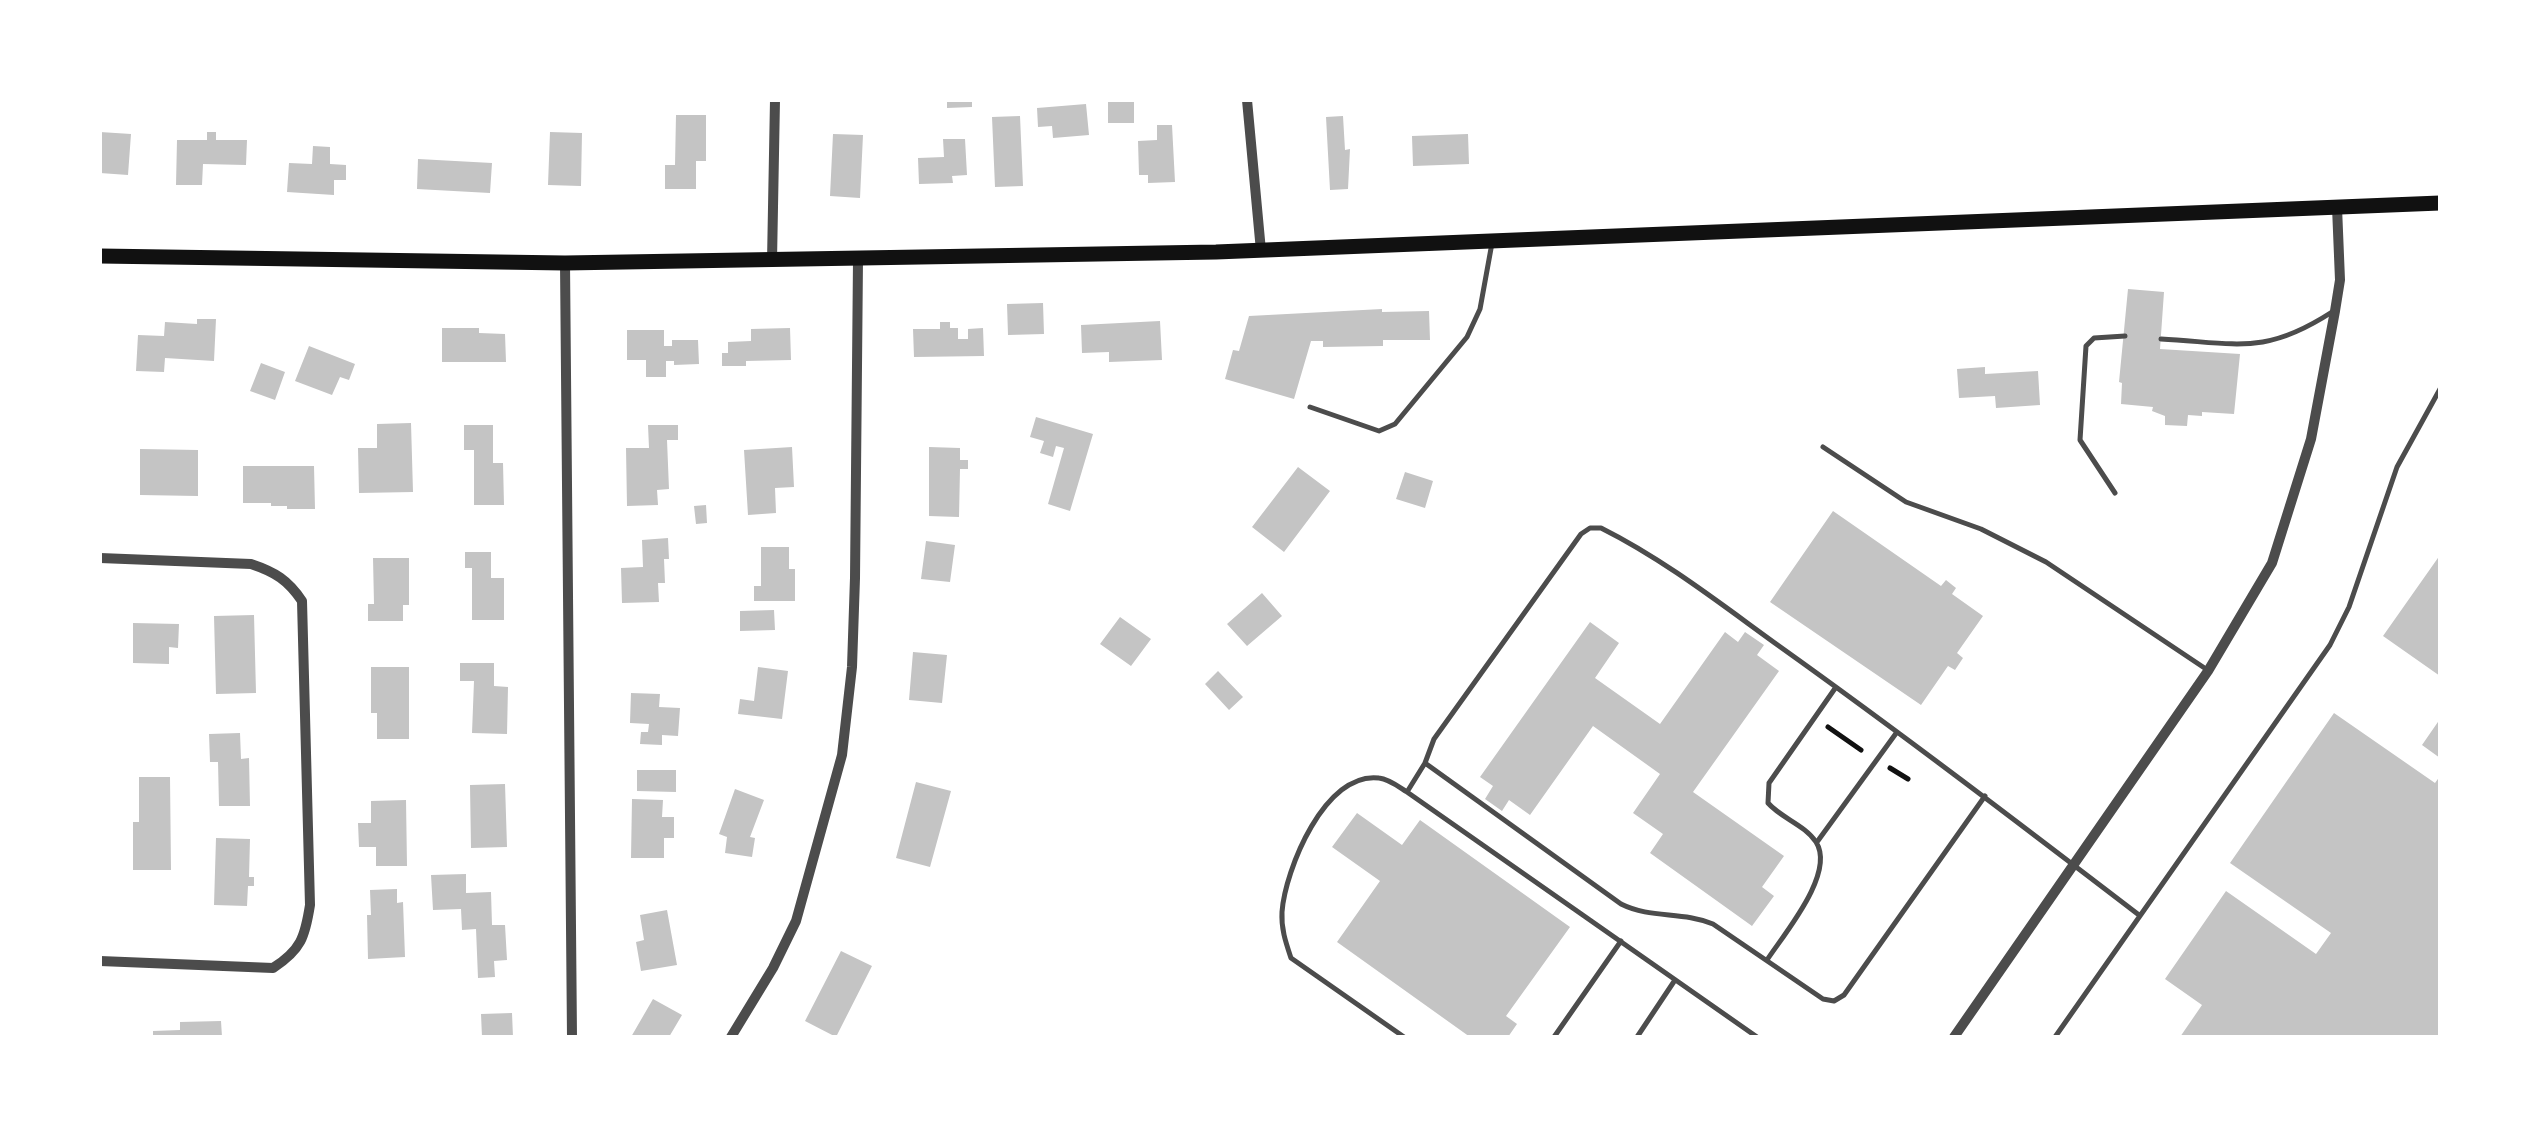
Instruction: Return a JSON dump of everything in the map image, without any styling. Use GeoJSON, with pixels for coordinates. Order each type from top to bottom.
{"type":"FeatureCollection","features":[{"type":"Feature","properties":{"kind":"main road"},"geometry":{"type":"LineString","coordinates":[[100,256],[565,263],[858,260],[1261,250],[2440,204]]}},
{"type":"Feature","properties":{"kind":"street"},"geometry":{"type":"LineString","coordinates":[[772,261],[775,100]]}},
{"type":"Feature","properties":{"kind":"street"},"geometry":{"type":"LineString","coordinates":[[1247,100],[1261,250]]}},
{"type":"Feature","properties":{"kind":"street"},"geometry":{"type":"LineString","coordinates":[[1954,1037],[2208,670],[2248,608],[2284,534],[2311,439],[2340,280],[2336,207]]}},
{"type":"Feature","properties":{"kind":"street"},"geometry":{"type":"LineString","coordinates":[[731,1037],[796,922],[842,756],[852,667],[855,578],[858,260]]}},
{"type":"Feature","properties":{"kind":"street"},"geometry":{"type":"LineString","coordinates":[[565,263],[572,1037]]}},
{"type":"Feature","properties":{"kind":"street"},"geometry":{"type":"LineString","coordinates":[[100,558],[251,564],[290,582],[302,601],[306,632],[310,905],[306,930],[294,954],[273,968],[100,961]]}},
{"type":"Feature","properties":{"kind":"lane"},"geometry":{"type":"LineString","coordinates":[[1310,406],[1379,431],[1395,424],[1467,337],[1480,308],[1493,240]]}},
{"type":"Feature","properties":{"kind":"lane"},"geometry":{"type":"LineString","coordinates":[[2161,338],[2257,346],[2294,335],[2335,311]]}},
{"type":"Feature","properties":{"kind":"lane"},"geometry":{"type":"LineString","coordinates":[[2115,493],[2080,440],[2086,346],[2094,338],[2125,336]]}},
{"type":"Feature","properties":{"kind":"lane"},"geometry":{"type":"LineString","coordinates":[[2055,1037],[2341,626],[2397,467],[2440,389]]}},
{"type":"Feature","properties":{"kind":"lane"},"geometry":{"type":"LineString","coordinates":[[1823,447],[1906,502],[1981,530],[2046,562],[2208,670]]}},
{"type":"Feature","properties":{"kind":"lane"},"geometry":{"type":"LineString","coordinates":[[1407,792],[1434,739],[1581,534],[1590,528],[1601,528],[1674,572],[1836,686],[2139,915]]}},
{"type":"Feature","properties":{"kind":"lane"},"geometry":{"type":"LineString","coordinates":[[1767,960],[1817,882],[1821,857],[1816,842],[1774,810],[1766,794],[1769,783],[1836,686]]}},
{"type":"Feature","properties":{"kind":"lane"},"geometry":{"type":"LineString","coordinates":[[1816,842],[1896,732]]}},
{"type":"Feature","properties":{"kind":"lane"},"geometry":{"type":"LineString","coordinates":[[1425,763],[1621,904],[1645,914],[1695,916],[1713,924],[1823,999],[1834,1002],[1844,994],[1985,796]]}},
{"type":"Feature","properties":{"kind":"lane"},"geometry":{"type":"LineString","coordinates":[[1404,1037],[1291,958],[1284,937],[1285,888],[1299,848],[1326,806],[1348,785],[1378,778],[1407,792],[1757,1037]]}},
{"type":"Feature","properties":{"kind":"lane"},"geometry":{"type":"LineString","coordinates":[[1554,1037],[1620,941]]}},
{"type":"Feature","properties":{"kind":"lane"},"geometry":{"type":"LineString","coordinates":[[1638,1037],[1675,980]]}},
{"type":"Feature","properties":{"kind":"path"},"geometry":{"type":"LineString","coordinates":[[1828,727],[1861,750]]}},
{"type":"Feature","properties":{"kind":"path"},"geometry":{"type":"LineString","coordinates":[[1888,767],[1908,780]]}},
{"type":"Feature","properties":{"kind":"building"},"geometry":{"type":"Polygon","coordinates":[[[947,100],[972,100],[972,107],[947,108],[947,100]]]}},
{"type":"Feature","properties":{"kind":"building"},"geometry":{"type":"Polygon","coordinates":[[[1108,100],[1134,100],[1134,123],[1108,123],[1108,100]]]}},
{"type":"Feature","properties":{"kind":"building"},"geometry":{"type":"Polygon","coordinates":[[[1086,104],[1089,135],[1053,138],[1052,126],[1038,127],[1037,108],[1086,104]]]}},
{"type":"Feature","properties":{"kind":"building"},"geometry":{"type":"Polygon","coordinates":[[[676,115],[706,115],[706,161],[696,161],[696,189],[665,189],[665,165],[675,165],[676,115]]]}},
{"type":"Feature","properties":{"kind":"building"},"geometry":{"type":"Polygon","coordinates":[[[1020,116],[1023,186],[995,187],[992,117],[1020,116]]]}},
{"type":"Feature","properties":{"kind":"building"},"geometry":{"type":"Polygon","coordinates":[[[1343,116],[1345,150],[1350,149],[1348,189],[1330,190],[1326,117],[1343,116]]]}},
{"type":"Feature","properties":{"kind":"building"},"geometry":{"type":"Polygon","coordinates":[[[1157,125],[1172,125],[1175,182],[1148,183],[1148,175],[1139,175],[1138,141],[1157,140],[1157,125]]]}},
{"type":"Feature","properties":{"kind":"building"},"geometry":{"type":"Polygon","coordinates":[[[100,132],[131,134],[128,175],[100,173],[100,132]]]}},
{"type":"Feature","properties":{"kind":"building"},"geometry":{"type":"Polygon","coordinates":[[[207,132],[216,132],[216,140],[247,140],[246,165],[203,164],[202,185],[176,185],[177,140],[207,140],[207,132]]]}},
{"type":"Feature","properties":{"kind":"building"},"geometry":{"type":"Polygon","coordinates":[[[550,132],[582,133],[581,186],[548,185],[550,132]]]}},
{"type":"Feature","properties":{"kind":"building"},"geometry":{"type":"Polygon","coordinates":[[[833,134],[863,135],[860,198],[830,196],[833,134]]]}},
{"type":"Feature","properties":{"kind":"building"},"geometry":{"type":"Polygon","coordinates":[[[1468,134],[1469,164],[1413,166],[1412,136],[1468,134]]]}},
{"type":"Feature","properties":{"kind":"building"},"geometry":{"type":"Polygon","coordinates":[[[943,139],[965,139],[967,175],[952,176],[953,183],[919,184],[918,158],[944,157],[943,139]]]}},
{"type":"Feature","properties":{"kind":"building"},"geometry":{"type":"Polygon","coordinates":[[[313,146],[330,147],[330,164],[346,165],[346,180],[334,180],[334,195],[287,192],[289,163],[312,164],[313,146]]]}},
{"type":"Feature","properties":{"kind":"building"},"geometry":{"type":"Polygon","coordinates":[[[418,159],[492,163],[490,193],[417,189],[418,159]]]}},
{"type":"Feature","properties":{"kind":"building"},"geometry":{"type":"Polygon","coordinates":[[[2128,289],[2164,292],[2160,349],[2240,354],[2234,414],[2202,412],[2202,416],[2188,415],[2187,426],[2165,425],[2165,416],[2152,411],[2153,407],[2121,404],[2119,382],[2128,289]]]}},
{"type":"Feature","properties":{"kind":"building"},"geometry":{"type":"Polygon","coordinates":[[[1043,303],[1044,334],[1008,335],[1007,304],[1043,303]]]}},
{"type":"Feature","properties":{"kind":"building"},"geometry":{"type":"Polygon","coordinates":[[[1382,309],[1429,311],[1430,340],[1383,340],[1383,346],[1323,347],[1323,341],[1311,341],[1294,399],[1225,379],[1233,350],[1239,351],[1249,316],[1382,309]]]}},
{"type":"Feature","properties":{"kind":"building"},"geometry":{"type":"Polygon","coordinates":[[[197,319],[216,319],[214,361],[165,358],[164,372],[136,371],[138,335],[164,336],[165,322],[197,324],[197,319]]]}},
{"type":"Feature","properties":{"kind":"building"},"geometry":{"type":"Polygon","coordinates":[[[1160,321],[1162,360],[1109,362],[1109,352],[1082,353],[1081,325],[1160,321]]]}},
{"type":"Feature","properties":{"kind":"building"},"geometry":{"type":"Polygon","coordinates":[[[940,322],[950,322],[950,328],[958,328],[958,339],[968,339],[968,329],[983,328],[984,356],[914,357],[913,329],[940,329],[940,322]]]}},
{"type":"Feature","properties":{"kind":"building"},"geometry":{"type":"Polygon","coordinates":[[[442,328],[479,328],[479,333],[505,334],[506,362],[442,362],[442,328]]]}},
{"type":"Feature","properties":{"kind":"building"},"geometry":{"type":"Polygon","coordinates":[[[790,328],[791,360],[722,366],[722,353],[728,353],[728,342],[751,341],[751,329],[790,328]]]}},
{"type":"Feature","properties":{"kind":"building"},"geometry":{"type":"Polygon","coordinates":[[[627,330],[664,330],[664,346],[672,346],[672,340],[698,340],[699,364],[674,365],[674,361],[666,361],[666,377],[646,377],[646,360],[627,360],[627,330]]]}},
{"type":"Feature","properties":{"kind":"building"},"geometry":{"type":"Polygon","coordinates":[[[309,346],[355,364],[349,380],[340,377],[332,395],[295,381],[309,346]]]}},
{"type":"Feature","properties":{"kind":"building"},"geometry":{"type":"Polygon","coordinates":[[[261,363],[285,372],[275,400],[250,391],[261,363]]]}},
{"type":"Feature","properties":{"kind":"building"},"geometry":{"type":"Polygon","coordinates":[[[1985,367],[1985,374],[2038,371],[2040,405],[1996,408],[1995,396],[1959,398],[1957,369],[1985,367]]]}},
{"type":"Feature","properties":{"kind":"building"},"geometry":{"type":"Polygon","coordinates":[[[1036,417],[1093,434],[1070,511],[1048,504],[1064,448],[1056,446],[1053,457],[1040,453],[1044,441],[1030,437],[1036,417]]]}},
{"type":"Feature","properties":{"kind":"building"},"geometry":{"type":"Polygon","coordinates":[[[411,423],[413,492],[359,493],[358,448],[377,448],[377,424],[411,423]]]}},
{"type":"Feature","properties":{"kind":"building"},"geometry":{"type":"Polygon","coordinates":[[[464,425],[493,425],[493,463],[503,463],[504,505],[474,505],[474,450],[464,450],[464,425]]]}},
{"type":"Feature","properties":{"kind":"building"},"geometry":{"type":"Polygon","coordinates":[[[648,425],[678,425],[678,440],[667,440],[669,489],[657,490],[658,505],[627,506],[626,448],[649,448],[648,425]]]}},
{"type":"Feature","properties":{"kind":"building"},"geometry":{"type":"Polygon","coordinates":[[[792,447],[794,487],[775,488],[776,513],[748,515],[744,450],[792,447]]]}},
{"type":"Feature","properties":{"kind":"building"},"geometry":{"type":"Polygon","coordinates":[[[929,447],[960,448],[960,460],[968,460],[968,469],[960,469],[959,517],[929,516],[929,447]]]}},
{"type":"Feature","properties":{"kind":"building"},"geometry":{"type":"Polygon","coordinates":[[[140,449],[198,450],[198,496],[140,495],[140,449]]]}},
{"type":"Feature","properties":{"kind":"building"},"geometry":{"type":"Polygon","coordinates":[[[243,466],[314,466],[315,509],[243,503],[243,466]]]}},
{"type":"Feature","properties":{"kind":"building"},"geometry":{"type":"Polygon","coordinates":[[[1298,467],[1330,491],[1284,552],[1252,527],[1298,467]]]}},
{"type":"Feature","properties":{"kind":"building"},"geometry":{"type":"Polygon","coordinates":[[[1405,472],[1433,481],[1425,508],[1396,499],[1405,472]]]}},
{"type":"Feature","properties":{"kind":"building"},"geometry":{"type":"Polygon","coordinates":[[[706,505],[707,523],[696,524],[694,506],[706,505]]]}},
{"type":"Feature","properties":{"kind":"building"},"geometry":{"type":"Polygon","coordinates":[[[1833,511],[1941,586],[1946,580],[1956,588],[1952,594],[1983,616],[1957,653],[1963,658],[1955,670],[1948,666],[1921,705],[1770,602],[1833,511]]]}},
{"type":"Feature","properties":{"kind":"building"},"geometry":{"type":"Polygon","coordinates":[[[668,538],[669,559],[664,559],[665,583],[658,583],[659,602],[622,603],[621,568],[643,567],[642,540],[668,538]]]}},
{"type":"Feature","properties":{"kind":"building"},"geometry":{"type":"Polygon","coordinates":[[[926,541],[955,545],[950,582],[921,579],[926,541]]]}},
{"type":"Feature","properties":{"kind":"building"},"geometry":{"type":"Polygon","coordinates":[[[761,547],[789,547],[789,569],[795,569],[795,601],[754,601],[754,586],[761,586],[761,547]]]}},
{"type":"Feature","properties":{"kind":"building"},"geometry":{"type":"Polygon","coordinates":[[[465,552],[491,552],[491,578],[504,578],[504,620],[472,620],[472,568],[465,568],[465,552]]]}},
{"type":"Feature","properties":{"kind":"building"},"geometry":{"type":"Polygon","coordinates":[[[2440,555],[2440,676],[2383,636],[2440,555]]]}},
{"type":"Feature","properties":{"kind":"building"},"geometry":{"type":"Polygon","coordinates":[[[373,558],[409,558],[409,605],[403,605],[403,621],[368,621],[368,604],[374,604],[373,558]]]}},
{"type":"Feature","properties":{"kind":"building"},"geometry":{"type":"Polygon","coordinates":[[[1262,593],[1282,616],[1247,646],[1227,624],[1262,593]]]}},
{"type":"Feature","properties":{"kind":"building"},"geometry":{"type":"Polygon","coordinates":[[[774,610],[775,630],[740,631],[740,611],[774,610]]]}},
{"type":"Feature","properties":{"kind":"building"},"geometry":{"type":"Polygon","coordinates":[[[254,615],[256,693],[216,694],[214,616],[254,615]]]}},
{"type":"Feature","properties":{"kind":"building"},"geometry":{"type":"Polygon","coordinates":[[[1120,617],[1151,639],[1131,666],[1100,644],[1120,617]]]}},
{"type":"Feature","properties":{"kind":"building"},"geometry":{"type":"Polygon","coordinates":[[[1590,622],[1619,643],[1595,678],[1660,724],[1725,632],[1738,642],[1745,632],[1764,645],[1757,655],[1779,671],[1693,792],[1784,856],[1762,887],[1774,896],[1752,926],[1650,853],[1663,834],[1633,813],[1660,774],[1593,726],[1530,815],[1509,800],[1502,811],[1485,799],[1493,786],[1480,777],[1590,622]]]}},
{"type":"Feature","properties":{"kind":"building"},"geometry":{"type":"Polygon","coordinates":[[[133,623],[179,624],[178,648],[169,647],[169,664],[133,663],[133,623]]]}},
{"type":"Feature","properties":{"kind":"building"},"geometry":{"type":"Polygon","coordinates":[[[913,652],[947,655],[942,703],[909,700],[913,652]]]}},
{"type":"Feature","properties":{"kind":"building"},"geometry":{"type":"Polygon","coordinates":[[[460,663],[494,663],[494,686],[508,687],[507,734],[472,733],[474,681],[460,681],[460,663]]]}},
{"type":"Feature","properties":{"kind":"building"},"geometry":{"type":"Polygon","coordinates":[[[371,667],[409,667],[409,739],[377,739],[377,713],[371,713],[371,667]]]}},
{"type":"Feature","properties":{"kind":"building"},"geometry":{"type":"Polygon","coordinates":[[[758,667],[788,671],[782,719],[738,714],[740,699],[754,701],[758,667]]]}},
{"type":"Feature","properties":{"kind":"building"},"geometry":{"type":"Polygon","coordinates":[[[1218,671],[1243,697],[1229,710],[1205,684],[1218,671]]]}},
{"type":"Feature","properties":{"kind":"building"},"geometry":{"type":"Polygon","coordinates":[[[631,693],[660,694],[659,707],[680,708],[678,736],[662,735],[662,745],[640,744],[641,732],[648,732],[649,724],[630,723],[631,693]]]}},
{"type":"Feature","properties":{"kind":"building"},"geometry":{"type":"Polygon","coordinates":[[[2334,713],[2435,783],[2440,776],[2440,1037],[2180,1037],[2202,1005],[2165,979],[2226,891],[2316,954],[2331,933],[2230,863],[2334,713]]]}},
{"type":"Feature","properties":{"kind":"building"},"geometry":{"type":"Polygon","coordinates":[[[2440,719],[2440,758],[2422,745],[2440,719]]]}},
{"type":"Feature","properties":{"kind":"building"},"geometry":{"type":"Polygon","coordinates":[[[240,733],[241,759],[249,758],[250,806],[219,806],[218,762],[210,762],[209,734],[240,733]]]}},
{"type":"Feature","properties":{"kind":"building"},"geometry":{"type":"Polygon","coordinates":[[[637,770],[676,770],[676,792],[637,791],[637,770]]]}},
{"type":"Feature","properties":{"kind":"building"},"geometry":{"type":"Polygon","coordinates":[[[139,777],[170,777],[171,870],[133,870],[133,822],[139,822],[139,777]]]}},
{"type":"Feature","properties":{"kind":"building"},"geometry":{"type":"Polygon","coordinates":[[[916,782],[951,791],[930,867],[896,858],[916,782]]]}},
{"type":"Feature","properties":{"kind":"building"},"geometry":{"type":"Polygon","coordinates":[[[505,784],[507,847],[471,848],[470,785],[505,784]]]}},
{"type":"Feature","properties":{"kind":"building"},"geometry":{"type":"Polygon","coordinates":[[[735,789],[764,800],[750,837],[755,838],[752,857],[725,853],[727,837],[719,834],[735,789]]]}},
{"type":"Feature","properties":{"kind":"building"},"geometry":{"type":"Polygon","coordinates":[[[632,799],[663,800],[662,817],[674,817],[674,838],[664,838],[664,858],[631,858],[632,799]]]}},
{"type":"Feature","properties":{"kind":"building"},"geometry":{"type":"Polygon","coordinates":[[[406,800],[407,866],[376,866],[376,847],[359,847],[358,823],[371,823],[371,801],[406,800]]]}},
{"type":"Feature","properties":{"kind":"building"},"geometry":{"type":"Polygon","coordinates":[[[1357,813],[1402,845],[1420,820],[1570,927],[1506,1016],[1517,1024],[1508,1037],[1470,1037],[1337,942],[1380,881],[1332,847],[1357,813]]]}},
{"type":"Feature","properties":{"kind":"building"},"geometry":{"type":"Polygon","coordinates":[[[216,838],[250,839],[249,877],[254,877],[254,886],[248,886],[247,906],[214,905],[216,838]]]}},
{"type":"Feature","properties":{"kind":"building"},"geometry":{"type":"Polygon","coordinates":[[[466,874],[466,893],[491,892],[492,925],[505,925],[507,960],[494,961],[495,977],[478,978],[476,929],[462,930],[461,909],[433,910],[431,875],[466,874]]]}},
{"type":"Feature","properties":{"kind":"building"},"geometry":{"type":"Polygon","coordinates":[[[397,889],[397,903],[403,902],[405,957],[368,959],[370,890],[397,889]]]}},
{"type":"Feature","properties":{"kind":"building"},"geometry":{"type":"Polygon","coordinates":[[[667,910],[677,965],[641,971],[636,942],[644,940],[640,915],[667,910]]]}},
{"type":"Feature","properties":{"kind":"building"},"geometry":{"type":"Polygon","coordinates":[[[841,951],[872,966],[836,1037],[805,1021],[841,951]]]}},
{"type":"Feature","properties":{"kind":"building"},"geometry":{"type":"Polygon","coordinates":[[[653,999],[682,1015],[669,1037],[631,1037],[653,999]]]}},
{"type":"Feature","properties":{"kind":"building"},"geometry":{"type":"Polygon","coordinates":[[[512,1013],[513,1037],[482,1037],[481,1014],[512,1013]]]}},
{"type":"Feature","properties":{"kind":"building"},"geometry":{"type":"Polygon","coordinates":[[[221,1021],[222,1037],[153,1037],[153,1031],[180,1030],[180,1022],[221,1021]]]}}]}
